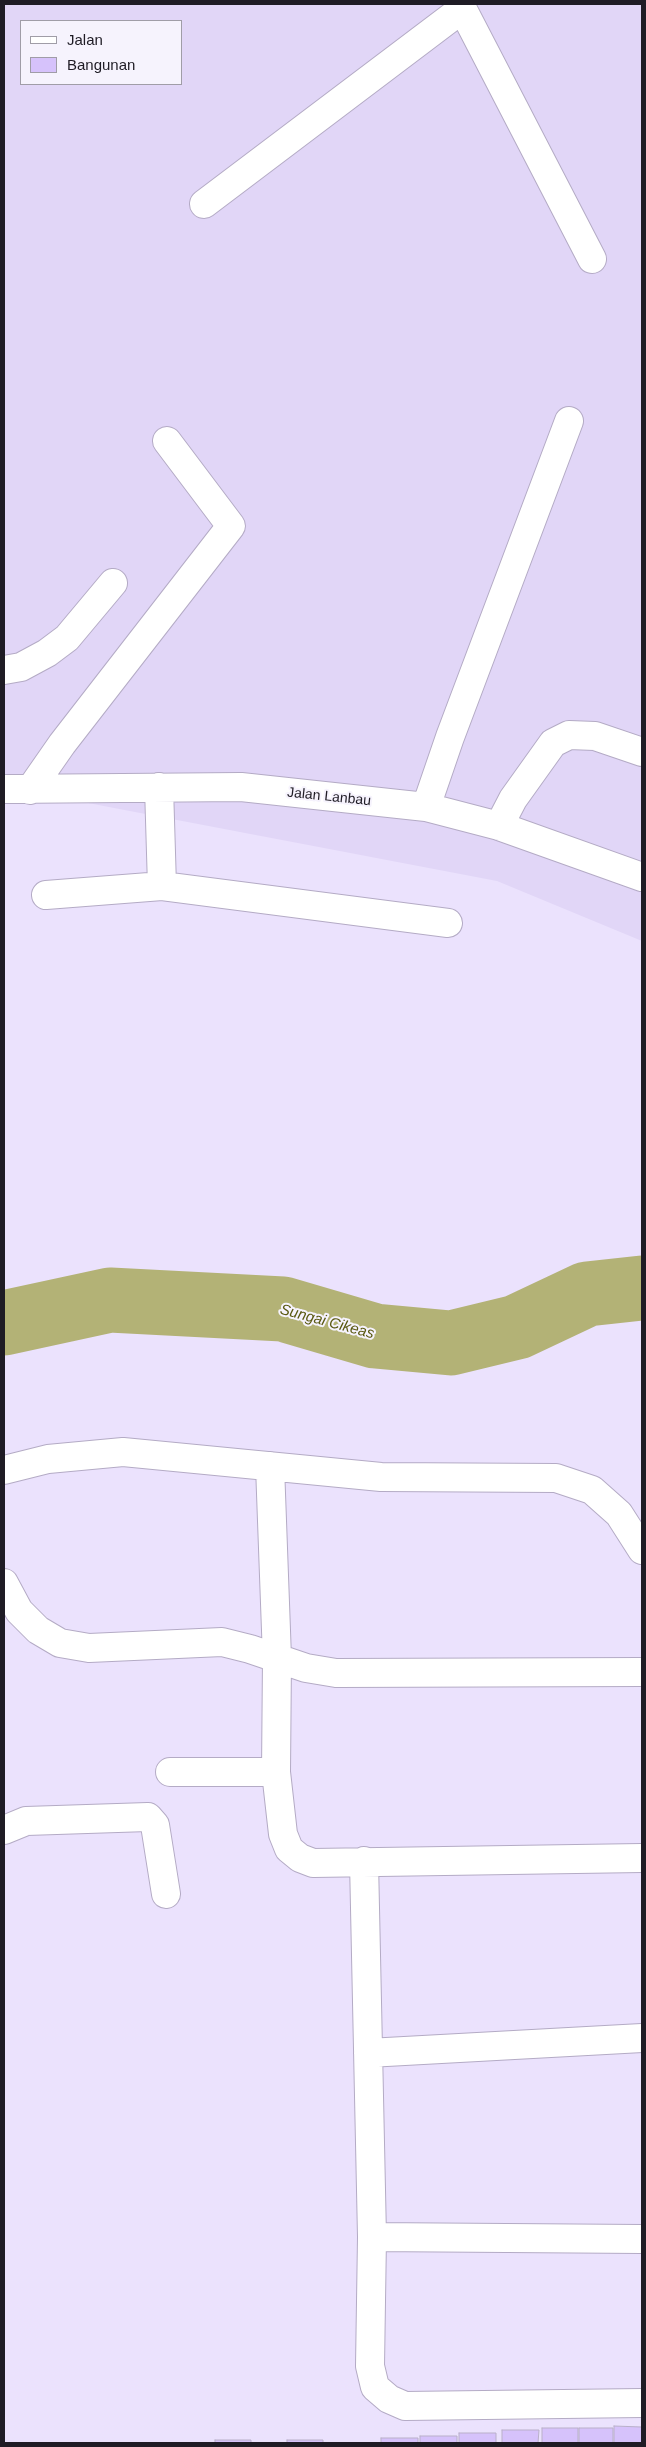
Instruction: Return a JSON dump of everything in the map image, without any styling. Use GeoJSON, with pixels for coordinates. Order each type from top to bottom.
{"type":"FeatureCollection","features":[{"type":"Feature","properties":{"kind":"street"},"geometry":{"type":"LineString","coordinates":[[204,204],[461,6],[592,259]]}},
{"type":"Feature","properties":{"kind":"street"},"geometry":{"type":"LineString","coordinates":[[426,808],[450,737],[569,421]]}},
{"type":"Feature","properties":{"kind":"street"},"geometry":{"type":"LineString","coordinates":[[17,789],[62,744],[231,526],[167,441]]}},
{"type":"Feature","properties":{"kind":"street"},"geometry":{"type":"LineString","coordinates":[[4,670],[21,667],[47,653],[67,638],[112,583]]}},
{"type":"Feature","properties":{"kind":"street"},"geometry":{"type":"LineString","coordinates":[[499,826],[523,785],[553,743],[569,735],[594,736],[642,752]]}},
{"type":"Feature","properties":{"kind":"street"},"geometry":{"type":"LineString","coordinates":[[159,787],[162,886]]}},
{"type":"Feature","properties":{"kind":"street","name":"Jalan Lanbau"},"geometry":{"type":"LineString","coordinates":[[17,789],[241,787],[426,808],[499,826],[642,877]]}},
{"type":"Feature","properties":{"kind":"street"},"geometry":{"type":"LineString","coordinates":[[46,895],[162,886],[448,923]]}},
{"type":"Feature","properties":{"kind":"street"},"geometry":{"type":"LineString","coordinates":[[4,1470],[48,1459],[124,1452],[381,1477],[556,1478],[592,1490],[619,1514],[642,1550]]}},
{"type":"Feature","properties":{"kind":"street"},"geometry":{"type":"LineString","coordinates":[[270,1466],[277,1658],[276,1772],[284,1834],[289,1849],[300,1858],[313,1863],[642,1858]]}},
{"type":"Feature","properties":{"kind":"street"},"geometry":{"type":"LineString","coordinates":[[4,1583],[19,1611],[38,1630],[60,1643],[89,1648],[222,1642],[306,1668],[336,1674],[642,1672]]}},
{"type":"Feature","properties":{"kind":"street"},"geometry":{"type":"LineString","coordinates":[[170,1772],[276,1772]]}},
{"type":"Feature","properties":{"kind":"street"},"geometry":{"type":"LineString","coordinates":[[4,1830],[26,1821],[148,1818],[155,1824],[166,1894]]}},
{"type":"Feature","properties":{"kind":"street"},"geometry":{"type":"LineString","coordinates":[[364,1862],[372,2237],[370,2366],[375,2386],[389,2399],[405,2406],[642,2403]]}},
{"type":"Feature","properties":{"kind":"street"},"geometry":{"type":"LineString","coordinates":[[368,2053],[642,2038]]}},
{"type":"Feature","properties":{"kind":"street"},"geometry":{"type":"LineString","coordinates":[[372,2237],[642,2239]]}},
{"type":"Feature","properties":{"kind":"shaded area"},"geometry":{"type":"Polygon","coordinates":[[[4,4],[642,4],[642,941],[497,881],[4,787],[4,4]]]}},
{"type":"Feature","properties":{"kind":"building"},"geometry":{"type":"Polygon","coordinates":[[[614,2426],[642,2427],[642,2443],[614,2443],[614,2426]]]}},
{"type":"Feature","properties":{"kind":"building"},"geometry":{"type":"Polygon","coordinates":[[[542,2428],[578,2428],[578,2443],[542,2443],[542,2428]]]}},
{"type":"Feature","properties":{"kind":"building"},"geometry":{"type":"Polygon","coordinates":[[[579,2428],[613,2428],[613,2443],[579,2443],[579,2428]]]}},
{"type":"Feature","properties":{"kind":"building"},"geometry":{"type":"Polygon","coordinates":[[[502,2430],[539,2430],[538,2443],[502,2443],[502,2430]]]}},
{"type":"Feature","properties":{"kind":"building"},"geometry":{"type":"Polygon","coordinates":[[[459,2433],[496,2433],[496,2443],[459,2443],[459,2433]]]}},
{"type":"Feature","properties":{"kind":"building"},"geometry":{"type":"Polygon","coordinates":[[[420,2436],[457,2436],[457,2443],[420,2443],[420,2436]]]}},
{"type":"Feature","properties":{"kind":"building"},"geometry":{"type":"Polygon","coordinates":[[[381,2438],[418,2438],[418,2443],[381,2443],[381,2438]]]}},
{"type":"Feature","properties":{"kind":"building"},"geometry":{"type":"Polygon","coordinates":[[[215,2440],[251,2440],[251,2443],[215,2443],[215,2440]]]}},
{"type":"Feature","properties":{"kind":"building"},"geometry":{"type":"Polygon","coordinates":[[[287,2440],[323,2440],[323,2443],[287,2443],[287,2440]]]}},
{"type":"Feature","properties":{"kind":"waterway","name":"Sungai Cikeas"},"geometry":{"type":"LineString","coordinates":[[4,1323],[110,1300],[283,1309],[375,1336],[451,1343],[517,1327],[587,1294],[642,1288]]}}]}
